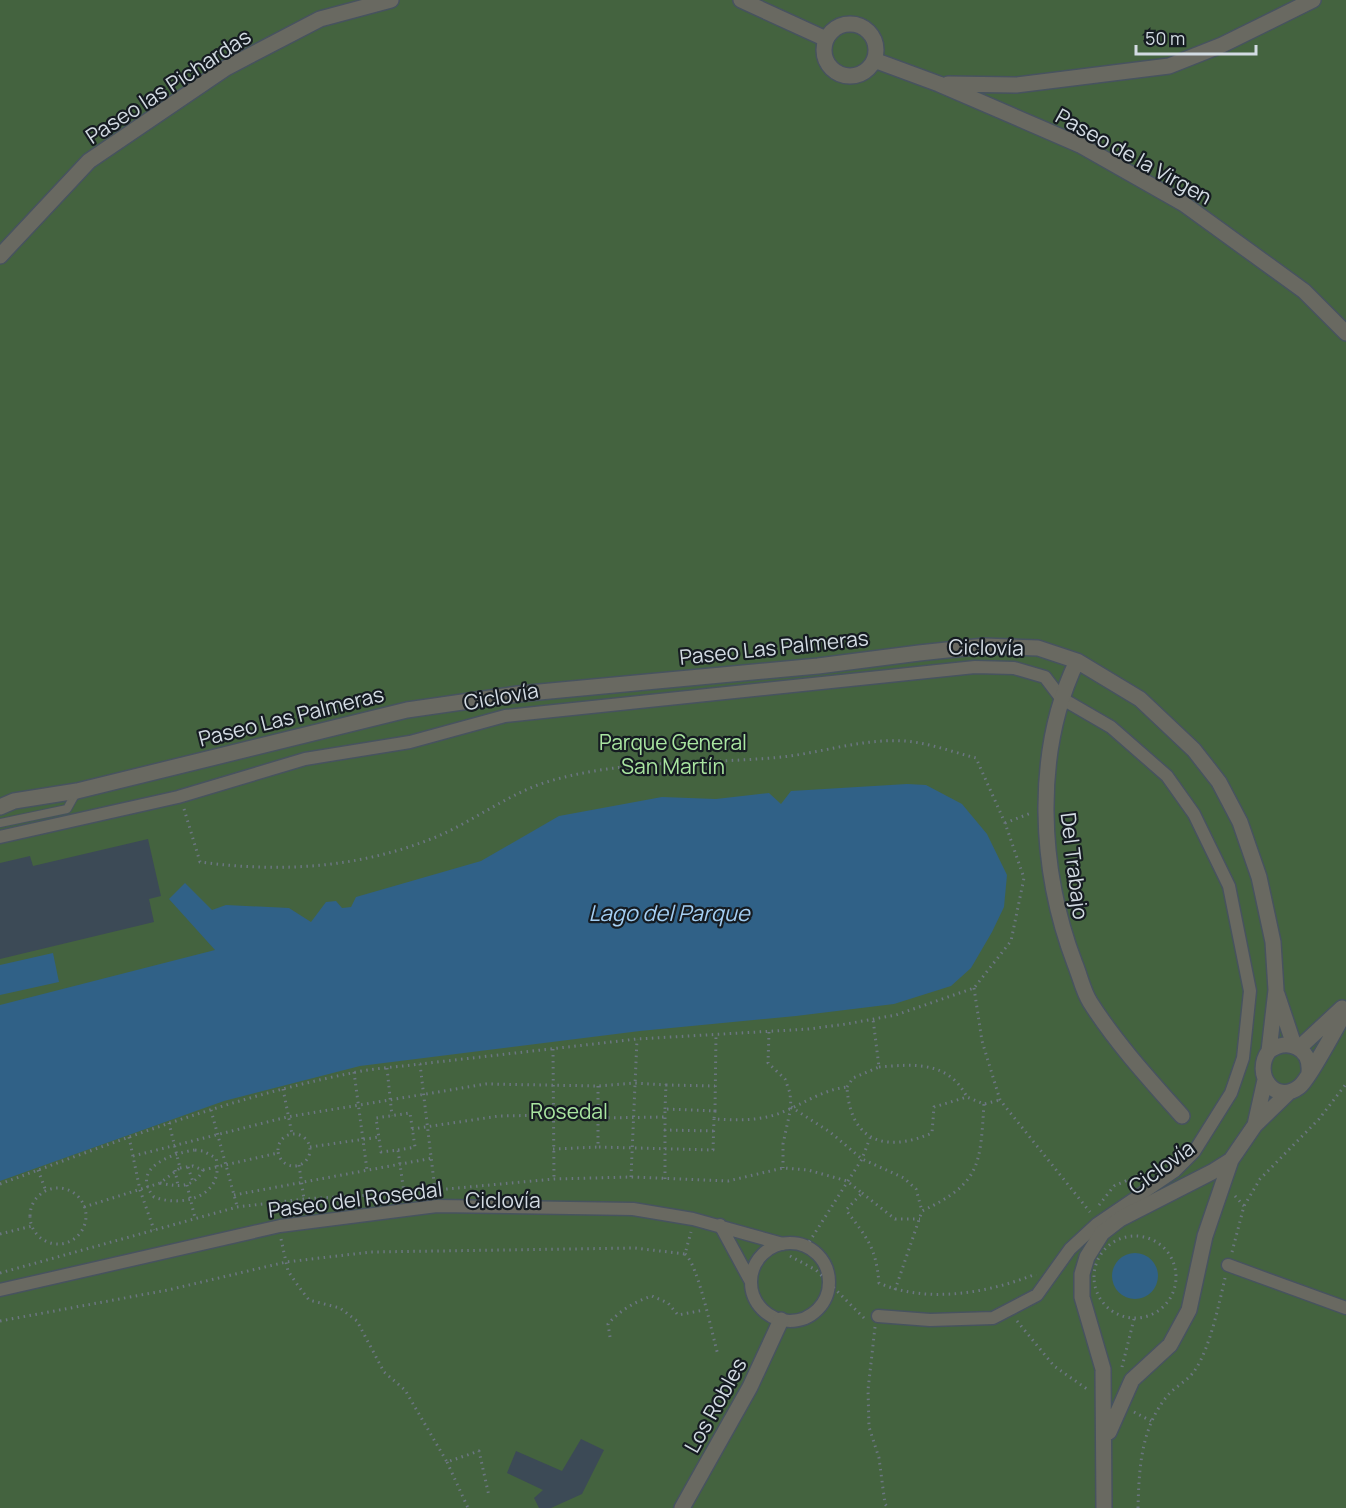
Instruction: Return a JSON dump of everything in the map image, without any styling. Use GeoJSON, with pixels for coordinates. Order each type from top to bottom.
{"type":"FeatureCollection","features":[{"type":"Feature","properties":{"kind":"street","name":"Paseo las Pichardas"},"geometry":{"type":"LineString","coordinates":[[0,256],[89,161],[226,68],[320,19],[391,0]]}},
{"type":"Feature","properties":{"kind":"street"},"geometry":{"type":"LineString","coordinates":[[741,0],[826,39]]}},
{"type":"Feature","properties":{"kind":"street"},"geometry":{"type":"LineString","coordinates":[[939,84],[1016,85],[1169,66],[1222,45],[1313,0]]}},
{"type":"Feature","properties":{"kind":"street"},"geometry":{"type":"LineString","coordinates":[[847,23],[865,27],[875,42],[874,60],[870,68],[855,76],[839,74],[827,63],[824,55],[826,39],[831,31],[847,23]]}},
{"type":"Feature","properties":{"kind":"street","name":"Paseo de la Virgen"},"geometry":{"type":"LineString","coordinates":[[874,60],[939,84],[1080,145],[1184,204],[1304,291],[1346,333]]}},
{"type":"Feature","properties":{"kind":"street","name":"Paseo Las Palmeras"},"geometry":{"type":"LineString","coordinates":[[5,802],[77,791],[407,710],[518,694],[818,666],[984,646],[1038,648],[1077,661],[1140,699],[1194,750],[1219,782],[1240,822],[1259,877],[1273,942],[1276,990]]}},
{"type":"Feature","properties":{"kind":"street","name":"Del Trabajo"},"geometry":{"type":"LineString","coordinates":[[1077,661],[1060,698],[1052,738],[1046,807],[1051,877],[1063,932],[1089,1000],[1138,1067],[1182,1116]]}},
{"type":"Feature","properties":{"kind":"street"},"geometry":{"type":"LineString","coordinates":[[0,837],[178,797],[305,759],[410,742],[516,715],[975,667],[1014,668],[1045,677],[1060,698],[1111,727],[1167,776],[1194,814],[1229,886],[1250,991],[1243,1058],[1231,1093],[1194,1152],[1175,1171],[1097,1224],[1070,1249],[1037,1295],[1013,1314],[993,1318],[930,1320],[877,1318]]}},
{"type":"Feature","properties":{"kind":"street"},"geometry":{"type":"LineString","coordinates":[[1276,990],[1297,1047],[1306,1056],[1309,1072]]}},
{"type":"Feature","properties":{"kind":"street"},"geometry":{"type":"LineString","coordinates":[[1255,1125],[1265,1080],[1262,1065],[1269,1051],[1276,990]]}},
{"type":"Feature","properties":{"kind":"street"},"geometry":{"type":"LineString","coordinates":[[1269,1051],[1276,1046],[1297,1047],[1346,1004]]}},
{"type":"Feature","properties":{"kind":"street"},"geometry":{"type":"LineString","coordinates":[[1106,1441],[1132,1380],[1170,1345],[1189,1310],[1205,1236],[1231,1160],[1255,1125],[1289,1092],[1302,1085],[1346,1011]]}},
{"type":"Feature","properties":{"kind":"street"},"geometry":{"type":"LineString","coordinates":[[1265,1080],[1275,1089],[1289,1092]]}},
{"type":"Feature","properties":{"kind":"street"},"geometry":{"type":"LineString","coordinates":[[1104,1508],[1106,1441],[1103,1369],[1082,1297],[1082,1274],[1087,1257],[1102,1233],[1120,1219],[1203,1177],[1231,1160]]}},
{"type":"Feature","properties":{"kind":"street","name":"Paseo del Rosedal"},"geometry":{"type":"LineString","coordinates":[[0,1290],[280,1226],[437,1206],[633,1209],[693,1219],[783,1244],[806,1247]]}},
{"type":"Feature","properties":{"kind":"street"},"geometry":{"type":"LineString","coordinates":[[720,1225],[751,1282],[753,1295],[759,1306],[768,1315],[781,1320],[801,1320],[815,1312],[825,1299],[829,1283],[824,1263],[806,1247]]}},
{"type":"Feature","properties":{"kind":"street"},"geometry":{"type":"LineString","coordinates":[[751,1282],[757,1261],[770,1250],[783,1244]]}},
{"type":"Feature","properties":{"kind":"street"},"geometry":{"type":"LineString","coordinates":[[1228,1265],[1346,1308]]}},
{"type":"Feature","properties":{"kind":"street","name":"Los Robles"},"geometry":{"type":"LineString","coordinates":[[682,1508],[750,1386],[781,1320]]}},
{"type":"Feature","properties":{"kind":"lane"},"geometry":{"type":"LineString","coordinates":[[0,823],[67,809],[77,791]]}},
{"type":"Feature","properties":{"kind":"path"},"geometry":{"type":"LineString","coordinates":[[0,1184],[169,1123],[283,1089],[354,1072],[637,1039],[809,1029],[896,1015],[974,988],[1011,941],[1024,878],[1005,823],[976,758],[907,741],[876,741],[772,758],[686,761],[580,773],[547,782],[437,836],[391,853],[329,866],[245,868],[200,862],[178,797]]}},
{"type":"Feature","properties":{"kind":"path"},"geometry":{"type":"LineString","coordinates":[[1005,823],[1046,807]]}},
{"type":"Feature","properties":{"kind":"path"},"geometry":{"type":"LineString","coordinates":[[974,988],[982,1041],[1000,1100],[1091,1214],[1114,1186],[1154,1169]]}},
{"type":"Feature","properties":{"kind":"path"},"geometry":{"type":"LineString","coordinates":[[873,1019],[879,1067]]}},
{"type":"Feature","properties":{"kind":"path"},"geometry":{"type":"LineString","coordinates":[[769,1032],[768,1063],[785,1079],[791,1107],[783,1144],[783,1168]]}},
{"type":"Feature","properties":{"kind":"path"},"geometry":{"type":"LineString","coordinates":[[553,1149],[632,1147],[713,1150],[716,1034]]}},
{"type":"Feature","properties":{"kind":"path"},"geometry":{"type":"LineString","coordinates":[[631,1178],[637,1039]]}},
{"type":"Feature","properties":{"kind":"path"},"geometry":{"type":"LineString","coordinates":[[554,1048],[552,1084],[554,1179]]}},
{"type":"Feature","properties":{"kind":"path"},"geometry":{"type":"LineString","coordinates":[[420,1064],[437,1206]]}},
{"type":"Feature","properties":{"kind":"path"},"geometry":{"type":"LineString","coordinates":[[967,1097],[959,1082],[947,1072],[906,1064],[879,1067],[854,1078],[847,1087],[849,1112],[870,1138],[881,1143],[903,1143],[932,1133],[934,1107],[967,1097],[984,1104],[1000,1100]]}},
{"type":"Feature","properties":{"kind":"path"},"geometry":{"type":"LineString","coordinates":[[387,1068],[392,1116]]}},
{"type":"Feature","properties":{"kind":"path"},"geometry":{"type":"LineString","coordinates":[[354,1072],[367,1170]]}},
{"type":"Feature","properties":{"kind":"path"},"geometry":{"type":"LineString","coordinates":[[133,1156],[173,1143],[287,1117],[486,1084],[598,1086],[634,1083],[715,1086]]}},
{"type":"Feature","properties":{"kind":"path"},"geometry":{"type":"LineString","coordinates":[[1138,1508],[1140,1461],[1151,1421],[1168,1395],[1195,1370],[1217,1316],[1244,1206],[1260,1179],[1319,1119],[1346,1084]]}},
{"type":"Feature","properties":{"kind":"path"},"geometry":{"type":"LineString","coordinates":[[665,1179],[666,1085]]}},
{"type":"Feature","properties":{"kind":"path"},"geometry":{"type":"LineString","coordinates":[[598,1086],[598,1147]]}},
{"type":"Feature","properties":{"kind":"path"},"geometry":{"type":"LineString","coordinates":[[714,1119],[746,1120],[773,1116],[836,1088],[847,1087]]}},
{"type":"Feature","properties":{"kind":"path"},"geometry":{"type":"LineString","coordinates":[[283,1089],[292,1134]]}},
{"type":"Feature","properties":{"kind":"path"},"geometry":{"type":"LineString","coordinates":[[922,1211],[951,1197],[974,1172],[982,1140],[984,1104]]}},
{"type":"Feature","properties":{"kind":"path"},"geometry":{"type":"LineString","coordinates":[[552,1107],[598,1107]]}},
{"type":"Feature","properties":{"kind":"path"},"geometry":{"type":"LineString","coordinates":[[791,1107],[830,1132],[862,1159],[904,1178],[916,1189],[922,1211],[895,1290]]}},
{"type":"Feature","properties":{"kind":"path"},"geometry":{"type":"LineString","coordinates":[[665,1109],[714,1110]]}},
{"type":"Feature","properties":{"kind":"path"},"geometry":{"type":"LineString","coordinates":[[211,1110],[237,1207]]}},
{"type":"Feature","properties":{"kind":"path"},"geometry":{"type":"LineString","coordinates":[[410,1113],[412,1129],[415,1147],[381,1152],[376,1118],[410,1113]]}},
{"type":"Feature","properties":{"kind":"path"},"geometry":{"type":"LineString","coordinates":[[412,1129],[499,1116],[553,1115]]}},
{"type":"Feature","properties":{"kind":"path"},"geometry":{"type":"LineString","coordinates":[[598,1118],[665,1117]]}},
{"type":"Feature","properties":{"kind":"path"},"geometry":{"type":"LineString","coordinates":[[169,1123],[180,1168]]}},
{"type":"Feature","properties":{"kind":"path"},"geometry":{"type":"LineString","coordinates":[[664,1130],[714,1131]]}},
{"type":"Feature","properties":{"kind":"path"},"geometry":{"type":"LineString","coordinates":[[292,1134],[301,1136],[310,1147],[308,1158],[299,1165],[289,1165],[278,1153],[279,1143],[292,1134]]}},
{"type":"Feature","properties":{"kind":"path"},"geometry":{"type":"LineString","coordinates":[[129,1137],[140,1190],[153,1230]]}},
{"type":"Feature","properties":{"kind":"path"},"geometry":{"type":"LineString","coordinates":[[310,1147],[379,1137]]}},
{"type":"Feature","properties":{"kind":"path"},"geometry":{"type":"LineString","coordinates":[[806,1247],[862,1159],[870,1138]]}},
{"type":"Feature","properties":{"kind":"path"},"geometry":{"type":"LineString","coordinates":[[398,1150],[404,1193]]}},
{"type":"Feature","properties":{"kind":"path"},"geometry":{"type":"LineString","coordinates":[[203,1151],[216,1158],[217,1180],[212,1188],[201,1196],[178,1202],[154,1197],[148,1187],[149,1172],[158,1162],[176,1155],[203,1151]]}},
{"type":"Feature","properties":{"kind":"path"},"geometry":{"type":"LineString","coordinates":[[84,1207],[160,1183],[180,1168],[203,1170],[278,1153]]}},
{"type":"Feature","properties":{"kind":"path"},"geometry":{"type":"LineString","coordinates":[[234,1195],[433,1158]]}},
{"type":"Feature","properties":{"kind":"path"},"geometry":{"type":"LineString","coordinates":[[299,1165],[304,1199]]}},
{"type":"Feature","properties":{"kind":"path"},"geometry":{"type":"LineString","coordinates":[[188,1167],[193,1182]]}},
{"type":"Feature","properties":{"kind":"path"},"geometry":{"type":"LineString","coordinates":[[728,1181],[783,1168],[808,1170],[847,1181],[895,1219],[920,1219]]}},
{"type":"Feature","properties":{"kind":"path"},"geometry":{"type":"LineString","coordinates":[[38,1170],[46,1191]]}},
{"type":"Feature","properties":{"kind":"path"},"geometry":{"type":"LineString","coordinates":[[175,1170],[178,1187]]}},
{"type":"Feature","properties":{"kind":"path"},"geometry":{"type":"LineString","coordinates":[[160,1183],[178,1187],[187,1185],[193,1182],[203,1170]]}},
{"type":"Feature","properties":{"kind":"path"},"geometry":{"type":"LineString","coordinates":[[187,1185],[195,1218]]}},
{"type":"Feature","properties":{"kind":"path"},"geometry":{"type":"LineString","coordinates":[[63,1189],[72,1192],[84,1207],[85,1224],[82,1232],[68,1243],[59,1245],[43,1240],[32,1226],[32,1207],[46,1191],[63,1189]]}},
{"type":"Feature","properties":{"kind":"path"},"geometry":{"type":"LineString","coordinates":[[862,1193],[846,1210],[869,1242],[877,1259],[879,1283],[895,1290],[955,1294],[1005,1286],[1036,1274],[1043,1265]]}},
{"type":"Feature","properties":{"kind":"path"},"geometry":{"type":"LineString","coordinates":[[693,1219],[685,1254],[697,1274],[704,1310],[718,1355]]}},
{"type":"Feature","properties":{"kind":"path"},"geometry":{"type":"LineString","coordinates":[[0,1234],[32,1226]]}},
{"type":"Feature","properties":{"kind":"path"},"geometry":{"type":"LineString","coordinates":[[280,1226],[288,1270],[309,1300],[340,1308],[357,1321],[384,1372],[405,1390],[447,1462],[468,1508]]}},
{"type":"Feature","properties":{"kind":"path"},"geometry":{"type":"LineString","coordinates":[[1135,1235],[1159,1243],[1169,1252],[1177,1276],[1175,1289],[1164,1306],[1146,1317],[1134,1319],[1118,1314],[1106,1306],[1098,1295],[1094,1281],[1095,1267],[1101,1254],[1111,1243],[1135,1235]]}},
{"type":"Feature","properties":{"kind":"path"},"geometry":{"type":"LineString","coordinates":[[271,1240],[292,1237]]}},
{"type":"Feature","properties":{"kind":"path"},"geometry":{"type":"LineString","coordinates":[[0,1321],[168,1290],[286,1262],[372,1252],[635,1248],[685,1254]]}},
{"type":"Feature","properties":{"kind":"path"},"geometry":{"type":"LineString","coordinates":[[770,1250],[806,1263],[863,1317],[877,1318],[868,1390],[869,1426],[879,1458],[885,1504],[888,1508]]}},
{"type":"Feature","properties":{"kind":"path"},"geometry":{"type":"LineString","coordinates":[[610,1337],[608,1324],[614,1317],[634,1303],[652,1296],[668,1303],[678,1315],[704,1310]]}},
{"type":"Feature","properties":{"kind":"path"},"geometry":{"type":"LineString","coordinates":[[1013,1314],[1026,1316]]}},
{"type":"Feature","properties":{"kind":"path"},"geometry":{"type":"LineString","coordinates":[[1013,1314],[1054,1366],[1105,1401]]}},
{"type":"Feature","properties":{"kind":"path"},"geometry":{"type":"LineString","coordinates":[[1121,1372],[1134,1319]]}},
{"type":"Feature","properties":{"kind":"path"},"geometry":{"type":"LineString","coordinates":[[447,1462],[479,1451],[489,1496]]}},
{"type":"Feature","properties":{"kind":"green space","name":"Parque General San Martín"},"geometry":{"type":"Polygon","coordinates":[[[0,0],[1346,0],[1346,1508],[0,1508],[0,0]]]}},
{"type":"Feature","properties":{"kind":"water","name":"Lago del Parque"},"geometry":{"type":"Polygon","coordinates":[[[907,784],[926,785],[962,804],[987,834],[1007,875],[1004,907],[992,932],[971,968],[951,986],[894,1004],[640,1031],[360,1066],[224,1101],[0,1181],[0,1005],[215,950],[169,899],[185,883],[212,910],[226,905],[289,908],[311,922],[326,902],[336,901],[342,908],[351,907],[356,897],[481,861],[559,816],[662,797],[716,799],[769,793],[781,804],[791,791],[907,784]]]}},
{"type":"Feature","properties":{"kind":"water"},"geometry":{"type":"Polygon","coordinates":[[[53,953],[59,982],[0,995],[0,965],[53,953]]]}},
{"type":"Feature","properties":{"kind":"water"},"geometry":{"type":"Polygon","coordinates":[[[1135,1253],[1144,1254],[1151,1260],[1157,1267],[1157,1285],[1151,1292],[1144,1298],[1135,1299],[1126,1298],[1119,1292],[1113,1285],[1112,1276],[1113,1267],[1119,1260],[1126,1254],[1135,1253]]]}},
{"type":"Feature","properties":{"kind":"building"},"geometry":{"type":"Polygon","coordinates":[[[148,839],[161,896],[149,899],[154,922],[0,959],[0,863],[30,856],[33,866],[148,839]]]}},
{"type":"Feature","properties":{"kind":"building"},"geometry":{"type":"Polygon","coordinates":[[[581,1439],[604,1450],[582,1494],[551,1508],[539,1508],[534,1498],[543,1490],[507,1473],[516,1451],[562,1471],[581,1439]]]}},
{"type":"Feature","properties":{"kind":"park label","name":"Rosedal"},"geometry":{"type":"Point","coordinates":[569,1111]}}]}
